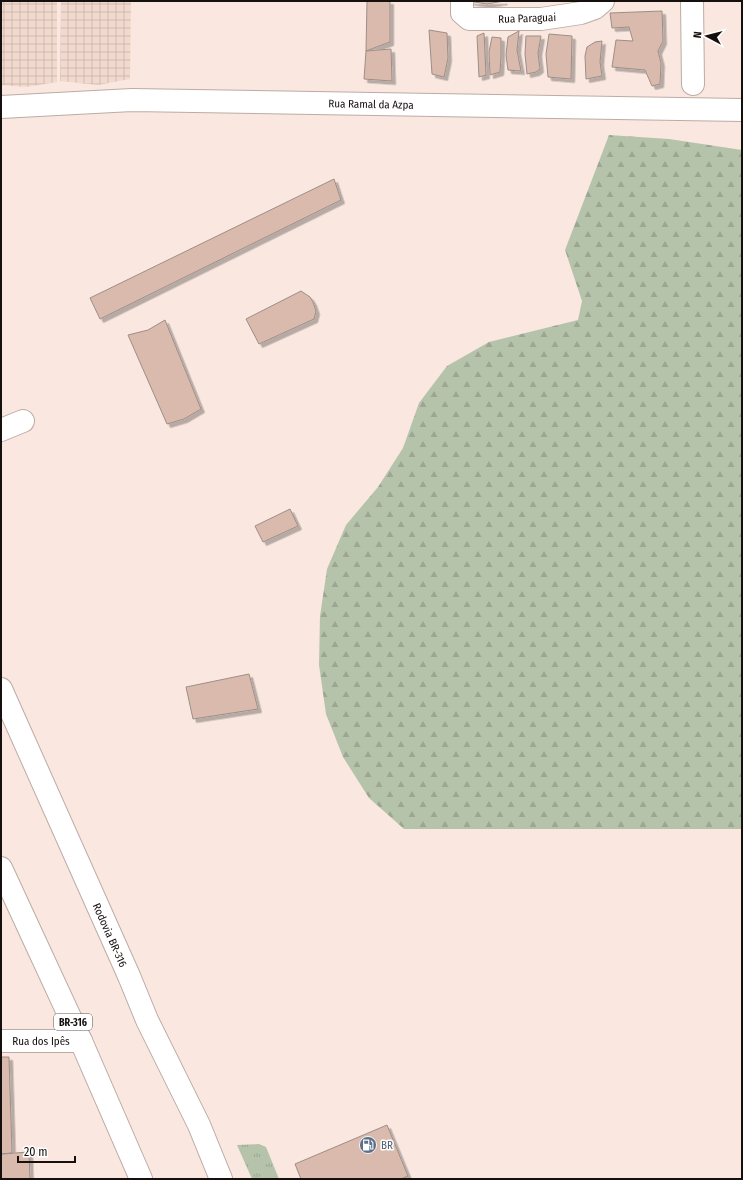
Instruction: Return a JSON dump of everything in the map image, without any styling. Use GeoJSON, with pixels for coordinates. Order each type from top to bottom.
{"type":"FeatureCollection","features":[{"type":"Feature","properties":{"kind":"main road","name":"Rua Paraguai"},"geometry":{"type":"LineString","coordinates":[[466,10],[541,19],[581,13],[595,8],[603,1]]}},
{"type":"Feature","properties":{"kind":"main road"},"geometry":{"type":"LineString","coordinates":[[692,1],[693,84]]}},
{"type":"Feature","properties":{"kind":"main road","name":"Rua Ramal da Azpa"},"geometry":{"type":"LineString","coordinates":[[1,107],[132,100],[742,110]]}},
{"type":"Feature","properties":{"kind":"main road"},"geometry":{"type":"LineString","coordinates":[[1,430],[23,421]]}},
{"type":"Feature","properties":{"kind":"main road","name":"Rodovia BR-316"},"geometry":{"type":"LineString","coordinates":[[1,689],[129,976],[147,1020],[199,1125],[221,1179]]}},
{"type":"Feature","properties":{"kind":"main road","name":"BR-316"},"geometry":{"type":"LineString","coordinates":[[1,868],[81,1041],[140,1179]]}},
{"type":"Feature","properties":{"kind":"main road","name":"Rua dos Ipês"},"geometry":{"type":"LineString","coordinates":[[1,1041],[81,1041]]}},
{"type":"Feature","properties":{"kind":"shaded area"},"geometry":{"type":"Polygon","coordinates":[[[1,1],[57,1],[57,82],[26,87],[1,85],[1,1]]]}},
{"type":"Feature","properties":{"kind":"shaded area"},"geometry":{"type":"Polygon","coordinates":[[[61,1],[131,1],[130,79],[98,85],[60,81],[61,1]]]}},
{"type":"Feature","properties":{"kind":"green space"},"geometry":{"type":"Polygon","coordinates":[[[609,135],[669,139],[742,150],[742,829],[404,829],[369,798],[343,757],[326,714],[319,665],[320,616],[327,569],[346,525],[378,487],[403,448],[419,403],[447,366],[489,342],[578,320],[582,301],[565,250],[609,135]]]}},
{"type":"Feature","properties":{"kind":"green space"},"geometry":{"type":"Polygon","coordinates":[[[259,1144],[266,1147],[279,1179],[252,1179],[237,1145],[259,1144]]]}},
{"type":"Feature","properties":{"kind":"building"},"geometry":{"type":"Polygon","coordinates":[[[367,1],[390,1],[390,42],[366,51],[367,1]]]}},
{"type":"Feature","properties":{"kind":"building"},"geometry":{"type":"Polygon","coordinates":[[[468,1],[504,1],[487,4],[468,1]]]}},
{"type":"Feature","properties":{"kind":"building"},"geometry":{"type":"Polygon","coordinates":[[[662,11],[663,41],[658,51],[661,63],[660,84],[652,86],[645,70],[612,67],[616,40],[633,41],[629,27],[612,28],[610,13],[662,11]]]}},
{"type":"Feature","properties":{"kind":"building"},"geometry":{"type":"Polygon","coordinates":[[[429,30],[447,33],[448,58],[444,77],[432,74],[429,30]]]}},
{"type":"Feature","properties":{"kind":"building"},"geometry":{"type":"Polygon","coordinates":[[[519,31],[517,50],[521,71],[508,70],[506,55],[508,37],[519,31]]]}},
{"type":"Feature","properties":{"kind":"building"},"geometry":{"type":"Polygon","coordinates":[[[484,33],[486,75],[479,77],[477,36],[484,33]]]}},
{"type":"Feature","properties":{"kind":"building"},"geometry":{"type":"Polygon","coordinates":[[[549,34],[572,36],[571,79],[548,77],[546,54],[549,34]]]}},
{"type":"Feature","properties":{"kind":"building"},"geometry":{"type":"Polygon","coordinates":[[[526,36],[541,36],[538,53],[540,69],[536,72],[527,74],[525,54],[526,36]]]}},
{"type":"Feature","properties":{"kind":"building"},"geometry":{"type":"Polygon","coordinates":[[[492,37],[501,38],[501,56],[500,72],[490,75],[489,52],[492,37]]]}},
{"type":"Feature","properties":{"kind":"building"},"geometry":{"type":"Polygon","coordinates":[[[602,41],[600,62],[602,76],[586,79],[585,56],[587,47],[595,42],[602,41]]]}},
{"type":"Feature","properties":{"kind":"building"},"geometry":{"type":"Polygon","coordinates":[[[391,49],[392,81],[364,79],[366,51],[391,49]]]}},
{"type":"Feature","properties":{"kind":"building"},"geometry":{"type":"Polygon","coordinates":[[[334,179],[341,200],[100,319],[90,298],[334,179]]]}},
{"type":"Feature","properties":{"kind":"building"},"geometry":{"type":"Polygon","coordinates":[[[301,291],[310,297],[313,302],[316,311],[314,319],[259,344],[246,319],[301,291]]]}},
{"type":"Feature","properties":{"kind":"building"},"geometry":{"type":"Polygon","coordinates":[[[165,320],[201,409],[184,419],[167,424],[128,335],[148,330],[165,320]]]}},
{"type":"Feature","properties":{"kind":"building"},"geometry":{"type":"Polygon","coordinates":[[[290,509],[298,526],[263,542],[255,526],[290,509]]]}},
{"type":"Feature","properties":{"kind":"building"},"geometry":{"type":"Polygon","coordinates":[[[249,674],[258,709],[193,719],[186,687],[249,674]]]}},
{"type":"Feature","properties":{"kind":"building"},"geometry":{"type":"Polygon","coordinates":[[[1,1057],[9,1057],[12,1153],[1,1154],[1,1057]]]}},
{"type":"Feature","properties":{"kind":"building","name":"BR"},"geometry":{"type":"Polygon","coordinates":[[[387,1125],[408,1176],[401,1179],[301,1179],[295,1164],[387,1125]]]}},
{"type":"Feature","properties":{"kind":"building"},"geometry":{"type":"Polygon","coordinates":[[[29,1152],[30,1179],[1,1179],[1,1154],[29,1152]]]}},
{"type":"Feature","properties":{"kind":"place","name":"BR"},"geometry":{"type":"Point","coordinates":[368,1145]}}]}
